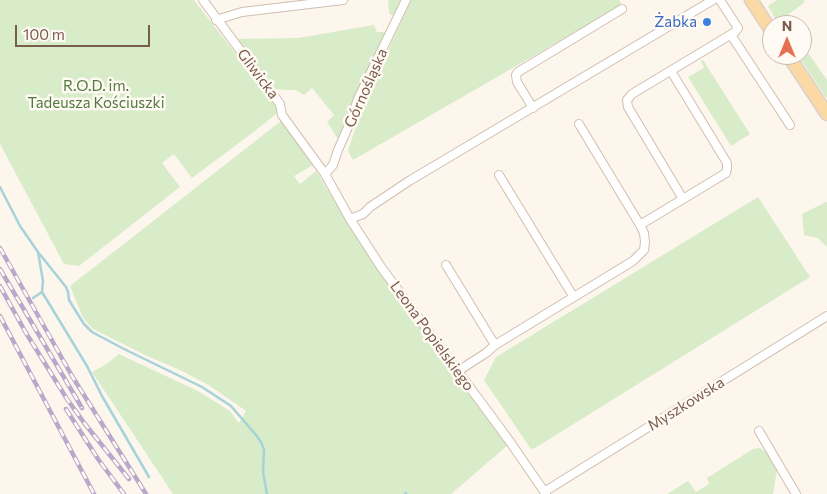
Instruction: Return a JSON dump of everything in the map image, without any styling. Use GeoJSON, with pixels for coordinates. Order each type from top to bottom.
{"type":"FeatureCollection","features":[{"type":"Feature","properties":{"kind":"main road"},"geometry":{"type":"LineString","coordinates":[[751,0],[762,17]]}},
{"type":"Feature","properties":{"kind":"main road"},"geometry":{"type":"LineString","coordinates":[[795,65],[827,114]]}},
{"type":"Feature","properties":{"kind":"street","name":"Gliwicka"},"geometry":{"type":"LineString","coordinates":[[203,0],[280,104],[282,115],[325,174]]}},
{"type":"Feature","properties":{"kind":"street"},"geometry":{"type":"LineString","coordinates":[[216,20],[242,12],[343,0]]}},
{"type":"Feature","properties":{"kind":"street","name":"Górnośląska"},"geometry":{"type":"LineString","coordinates":[[325,174],[333,165],[358,99],[406,0]]}},
{"type":"Feature","properties":{"kind":"street"},"geometry":{"type":"LineString","coordinates":[[350,219],[363,214],[370,207],[409,182],[713,0]]}},
{"type":"Feature","properties":{"kind":"street"},"geometry":{"type":"LineString","coordinates":[[683,199],[628,107],[627,100],[632,94],[731,35],[738,28],[720,0]]}},
{"type":"Feature","properties":{"kind":"street"},"geometry":{"type":"LineString","coordinates":[[533,108],[517,82],[516,75],[518,72],[622,9]]}},
{"type":"Feature","properties":{"kind":"street"},"geometry":{"type":"LineString","coordinates":[[731,35],[790,125]]}},
{"type":"Feature","properties":{"kind":"street"},"geometry":{"type":"LineString","coordinates":[[640,225],[726,173],[727,169],[726,163],[672,71]]}},
{"type":"Feature","properties":{"kind":"street"},"geometry":{"type":"LineString","coordinates":[[458,371],[495,345],[633,261],[644,250],[644,233],[640,225],[578,124]]}},
{"type":"Feature","properties":{"kind":"street","name":"Leona Popielskiego"},"geometry":{"type":"LineString","coordinates":[[325,174],[350,219],[381,267],[508,439],[545,493]]}},
{"type":"Feature","properties":{"kind":"street"},"geometry":{"type":"LineString","coordinates":[[499,175],[573,296]]}},
{"type":"Feature","properties":{"kind":"street"},"geometry":{"type":"LineString","coordinates":[[446,265],[495,345]]}},
{"type":"Feature","properties":{"kind":"street","name":"Myszkowska"},"geometry":{"type":"LineString","coordinates":[[545,493],[827,316]]}},
{"type":"Feature","properties":{"kind":"street"},"geometry":{"type":"LineString","coordinates":[[759,431],[796,494]]}},
{"type":"Feature","properties":{"kind":"green space","name":"R.O.D. im. Tadeusza Kościuszki"},"geometry":{"type":"Polygon","coordinates":[[[0,0],[194,0],[277,107],[276,114],[192,178],[174,154],[162,163],[180,187],[79,266],[64,264],[0,144],[0,0]]]}},
{"type":"Feature","properties":{"kind":"green space"},"geometry":{"type":"Polygon","coordinates":[[[388,0],[402,0],[393,15],[389,13],[388,0]]]}},
{"type":"Feature","properties":{"kind":"green space"},"geometry":{"type":"Polygon","coordinates":[[[411,0],[619,0],[622,5],[353,160],[348,151],[368,89],[411,0]]]}},
{"type":"Feature","properties":{"kind":"green space"},"geometry":{"type":"Polygon","coordinates":[[[777,0],[803,0],[805,2],[788,15],[773,15],[768,6],[777,0]]]}},
{"type":"Feature","properties":{"kind":"green space"},"geometry":{"type":"Polygon","coordinates":[[[374,25],[377,32],[388,32],[368,69],[338,139],[327,122],[334,115],[312,88],[304,95],[296,90],[274,89],[236,39],[298,38],[374,25]]]}},
{"type":"Feature","properties":{"kind":"green space"},"geometry":{"type":"Polygon","coordinates":[[[812,58],[827,80],[826,98],[805,65],[812,65],[812,58]]]}},
{"type":"Feature","properties":{"kind":"green space"},"geometry":{"type":"Polygon","coordinates":[[[703,60],[750,134],[731,146],[688,77],[704,68],[701,61],[703,60]]]}},
{"type":"Feature","properties":{"kind":"green space"},"geometry":{"type":"Polygon","coordinates":[[[281,121],[313,165],[294,176],[300,184],[316,171],[361,245],[508,445],[451,494],[173,494],[92,372],[119,354],[198,391],[230,411],[239,423],[246,411],[210,386],[93,329],[83,318],[70,286],[281,121]]]}},
{"type":"Feature","properties":{"kind":"green space"},"geometry":{"type":"Polygon","coordinates":[[[758,197],[810,277],[531,449],[484,380],[496,357],[758,197]]]}},
{"type":"Feature","properties":{"kind":"green space"},"geometry":{"type":"Polygon","coordinates":[[[826,202],[827,247],[818,238],[804,235],[802,214],[826,202]]]}},
{"type":"Feature","properties":{"kind":"green space"},"geometry":{"type":"Polygon","coordinates":[[[760,448],[767,453],[777,470],[773,494],[667,494],[688,481],[696,492],[709,484],[707,478],[753,449],[760,448]]]}},
{"type":"Feature","properties":{"kind":"waterway"},"geometry":{"type":"LineString","coordinates":[[0,187],[20,226],[38,252],[43,281],[42,292],[33,298]]}},
{"type":"Feature","properties":{"kind":"waterway"},"geometry":{"type":"LineString","coordinates":[[38,252],[66,287],[69,300],[84,324],[92,332],[202,387],[231,406],[261,442],[264,450],[263,472],[267,494]]}},
{"type":"Feature","properties":{"kind":"waterway"},"geometry":{"type":"LineString","coordinates":[[42,292],[87,366],[102,396],[149,477]]}},
{"type":"Feature","properties":{"kind":"railway"},"geometry":{"type":"LineString","coordinates":[[0,248],[72,376],[146,494]]}},
{"type":"Feature","properties":{"kind":"railway"},"geometry":{"type":"LineString","coordinates":[[0,269],[82,408]]}},
{"type":"Feature","properties":{"kind":"railway"},"geometry":{"type":"LineString","coordinates":[[0,286],[26,333],[67,399],[129,479]]}},
{"type":"Feature","properties":{"kind":"railway"},"geometry":{"type":"LineString","coordinates":[[0,316],[94,494]]}},
{"type":"Feature","properties":{"kind":"railway"},"geometry":{"type":"LineString","coordinates":[[66,409],[98,459],[124,494]]}},
{"type":"Feature","properties":{"kind":"place","name":"Żabka"},"geometry":{"type":"Point","coordinates":[707,22]}}]}
